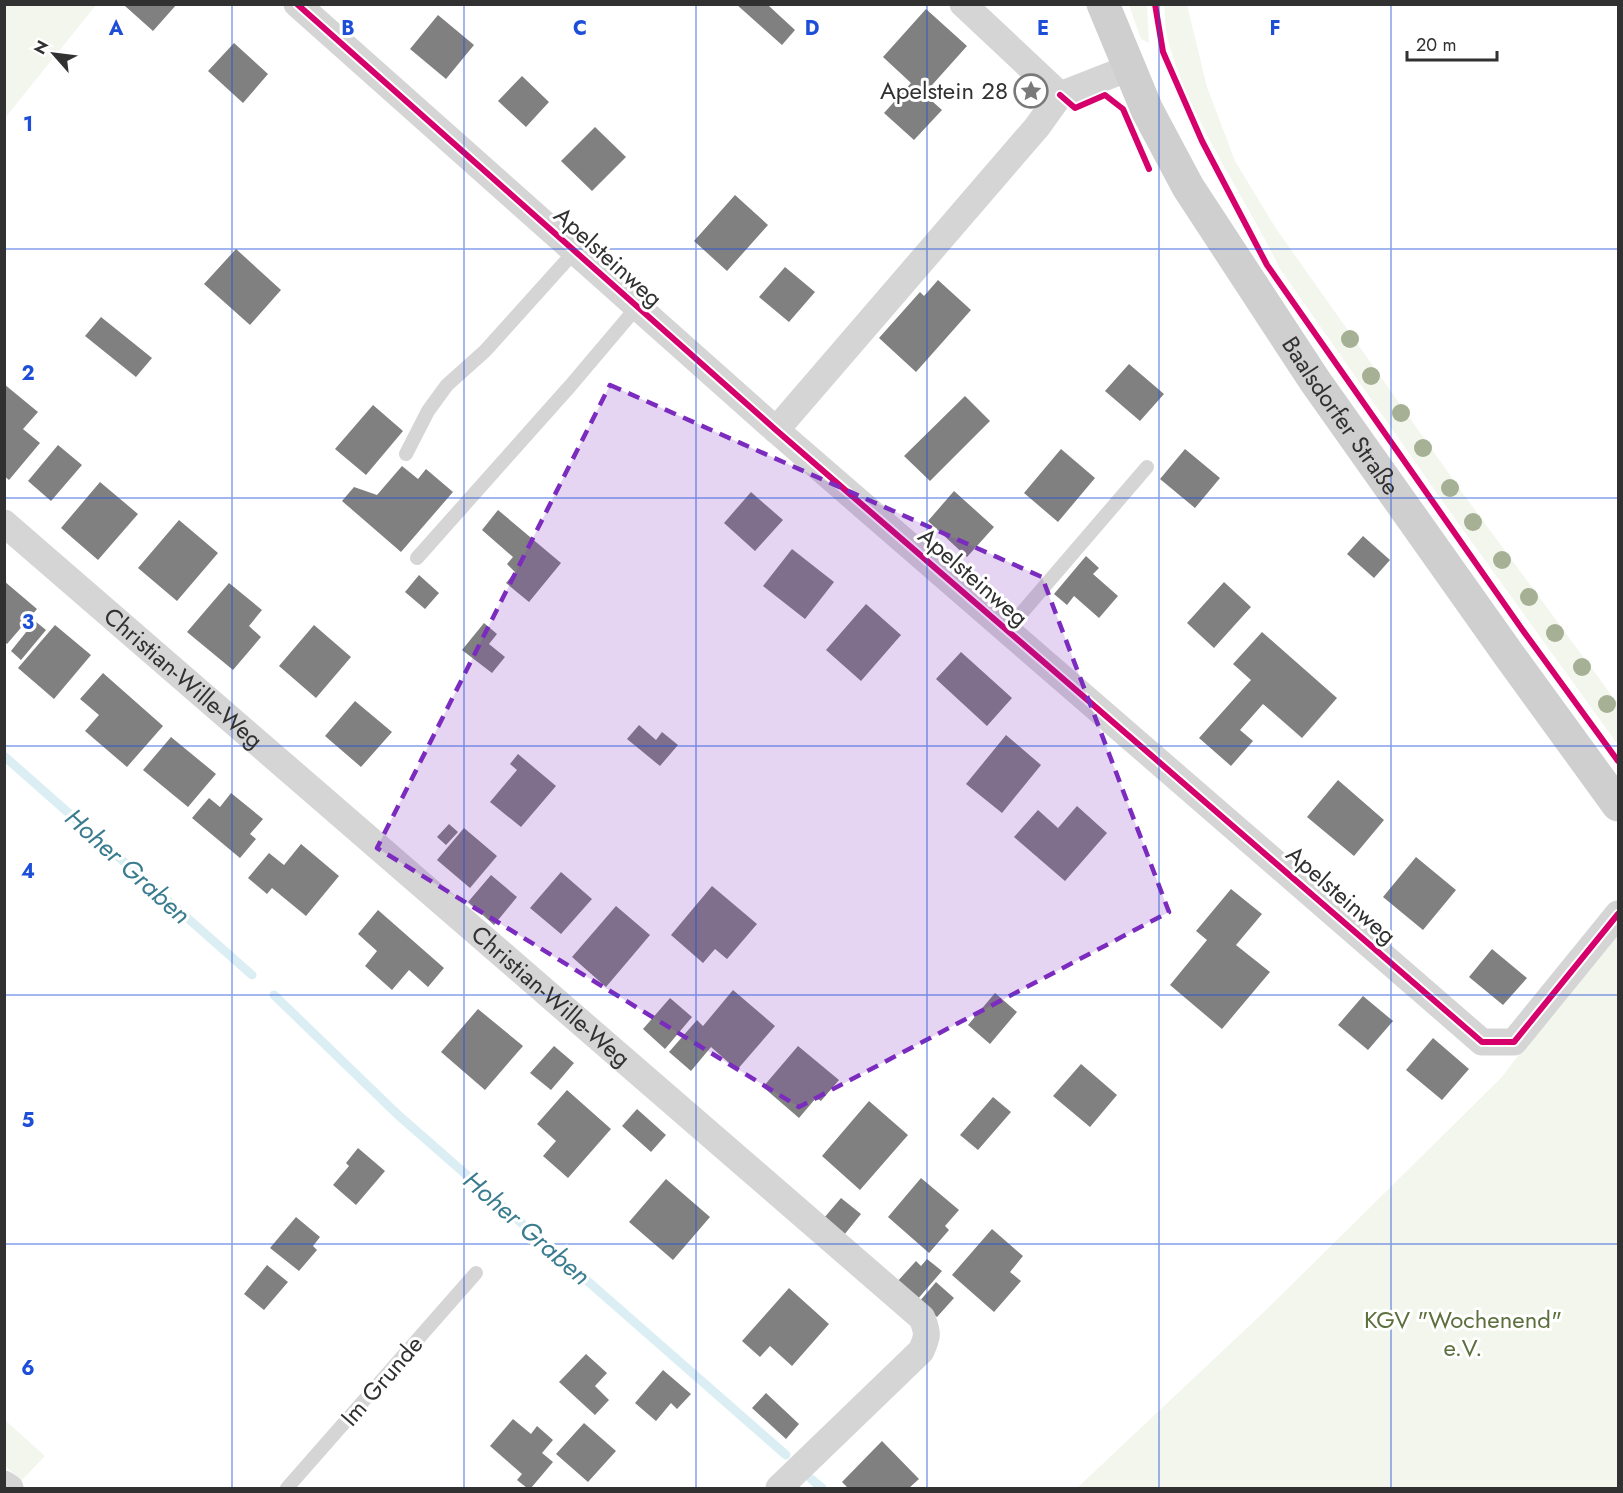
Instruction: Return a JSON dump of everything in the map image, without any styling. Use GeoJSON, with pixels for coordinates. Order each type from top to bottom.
{"type":"FeatureCollection","features":[{"type":"Feature","properties":{"kind":"main road","name":"Baalsdorfer Straße"},"geometry":{"type":"LineString","coordinates":[[1103,4],[1147,110],[1188,187],[1303,361],[1502,646],[1618,805]]}},
{"type":"Feature","properties":{"kind":"street","name":"Apelsteinweg"},"geometry":{"type":"LineString","coordinates":[[297,4],[776,430],[1482,1042],[1514,1042],[1618,914]]}},
{"type":"Feature","properties":{"kind":"street"},"geometry":{"type":"LineString","coordinates":[[963,4],[1060,95]]}},
{"type":"Feature","properties":{"kind":"street"},"geometry":{"type":"LineString","coordinates":[[776,430],[1038,127],[1060,95],[1129,68]]}},
{"type":"Feature","properties":{"kind":"street","name":"Christian-Wille-Weg"},"geometry":{"type":"LineString","coordinates":[[4,523],[922,1318],[927,1338],[921,1351],[779,1488]]}},
{"type":"Feature","properties":{"kind":"street"},"geometry":{"type":"LineString","coordinates":[[4,1484],[10,1488]]}},
{"type":"Feature","properties":{"kind":"lane"},"geometry":{"type":"LineString","coordinates":[[406,454],[428,411],[447,385],[485,351],[575,251]]}},
{"type":"Feature","properties":{"kind":"lane"},"geometry":{"type":"LineString","coordinates":[[417,558],[637,307]]}},
{"type":"Feature","properties":{"kind":"lane"},"geometry":{"type":"LineString","coordinates":[[1007,630],[1147,467]]}},
{"type":"Feature","properties":{"kind":"lane","name":"Im Grunde"},"geometry":{"type":"LineString","coordinates":[[288,1488],[476,1273]]}},
{"type":"Feature","properties":{"kind":"highlighted area"},"geometry":{"type":"Polygon","coordinates":[[[610,385],[1042,577],[1169,912],[799,1107],[377,848],[610,385]]]}},
{"type":"Feature","properties":{"kind":"green space"},"geometry":{"type":"Polygon","coordinates":[[[4,5],[96,5],[5,118],[4,5]]]}},
{"type":"Feature","properties":{"kind":"green space"},"geometry":{"type":"Polygon","coordinates":[[[1129,5],[1147,5],[1149,43],[1141,39],[1129,5]]]}},
{"type":"Feature","properties":{"kind":"green space"},"geometry":{"type":"Polygon","coordinates":[[[1164,5],[1187,5],[1207,87],[1235,161],[1275,227],[1464,495],[1618,704],[1618,745],[1448,509],[1280,269],[1189,97],[1167,37],[1164,5]]]}},
{"type":"Feature","properties":{"kind":"green space","name":"KGV \"Wochenend\" e.V."},"geometry":{"type":"Polygon","coordinates":[[[1618,926],[1618,1488],[1077,1488],[1266,1310],[1501,1078],[1618,926]]]}},
{"type":"Feature","properties":{"kind":"green space"},"geometry":{"type":"Polygon","coordinates":[[[5,1420],[45,1456],[21,1481],[5,1466],[5,1420]]]}},
{"type":"Feature","properties":{"kind":"building"},"geometry":{"type":"Polygon","coordinates":[[[126,4],[177,4],[153,31],[125,6],[126,4]]]}},
{"type":"Feature","properties":{"kind":"building"},"geometry":{"type":"Polygon","coordinates":[[[736,4],[770,4],[769,6],[795,30],[782,45],[736,4]]]}},
{"type":"Feature","properties":{"kind":"building"},"geometry":{"type":"Polygon","coordinates":[[[926,9],[967,46],[924,94],[942,110],[914,140],[884,113],[911,83],[883,57],[926,9]]]}},
{"type":"Feature","properties":{"kind":"building"},"geometry":{"type":"Polygon","coordinates":[[[438,15],[474,45],[446,79],[410,49],[438,15]]]}},
{"type":"Feature","properties":{"kind":"building"},"geometry":{"type":"Polygon","coordinates":[[[234,43],[268,74],[243,103],[208,71],[234,43]]]}},
{"type":"Feature","properties":{"kind":"building"},"geometry":{"type":"Polygon","coordinates":[[[522,76],[549,102],[526,127],[498,101],[522,76]]]}},
{"type":"Feature","properties":{"kind":"building"},"geometry":{"type":"Polygon","coordinates":[[[595,127],[626,157],[592,191],[561,161],[595,127]]]}},
{"type":"Feature","properties":{"kind":"building"},"geometry":{"type":"Polygon","coordinates":[[[735,195],[768,225],[727,271],[694,241],[735,195]]]}},
{"type":"Feature","properties":{"kind":"building"},"geometry":{"type":"Polygon","coordinates":[[[236,249],[281,290],[250,325],[204,284],[236,249]]]}},
{"type":"Feature","properties":{"kind":"building"},"geometry":{"type":"Polygon","coordinates":[[[785,267],[815,292],[789,322],[759,297],[785,267]]]}},
{"type":"Feature","properties":{"kind":"building"},"geometry":{"type":"Polygon","coordinates":[[[938,280],[971,310],[916,372],[879,338],[920,292],[924,296],[938,280]]]}},
{"type":"Feature","properties":{"kind":"building"},"geometry":{"type":"Polygon","coordinates":[[[101,317],[152,358],[136,377],[85,336],[101,317]]]}},
{"type":"Feature","properties":{"kind":"building"},"geometry":{"type":"Polygon","coordinates":[[[1129,364],[1164,394],[1140,421],[1105,391],[1129,364]]]}},
{"type":"Feature","properties":{"kind":"building"},"geometry":{"type":"Polygon","coordinates":[[[4,384],[38,412],[23,429],[40,443],[9,480],[4,476],[4,384]]]}},
{"type":"Feature","properties":{"kind":"building"},"geometry":{"type":"Polygon","coordinates":[[[965,396],[990,421],[930,481],[904,456],[965,396]]]}},
{"type":"Feature","properties":{"kind":"building"},"geometry":{"type":"Polygon","coordinates":[[[373,405],[403,431],[366,475],[335,449],[373,405]]]}},
{"type":"Feature","properties":{"kind":"building"},"geometry":{"type":"Polygon","coordinates":[[[58,445],[82,465],[51,501],[28,481],[58,445]]]}},
{"type":"Feature","properties":{"kind":"building"},"geometry":{"type":"Polygon","coordinates":[[[1061,449],[1095,478],[1058,522],[1024,493],[1061,449]]]}},
{"type":"Feature","properties":{"kind":"building"},"geometry":{"type":"Polygon","coordinates":[[[1185,449],[1220,478],[1195,508],[1160,479],[1185,449]]]}},
{"type":"Feature","properties":{"kind":"building"},"geometry":{"type":"Polygon","coordinates":[[[402,466],[418,479],[426,469],[453,492],[401,552],[342,501],[354,487],[377,495],[402,466]]]}},
{"type":"Feature","properties":{"kind":"building"},"geometry":{"type":"Polygon","coordinates":[[[100,482],[138,514],[98,560],[61,528],[100,482]]]}},
{"type":"Feature","properties":{"kind":"building"},"geometry":{"type":"Polygon","coordinates":[[[954,491],[994,527],[967,557],[928,521],[954,491]]]}},
{"type":"Feature","properties":{"kind":"building"},"geometry":{"type":"Polygon","coordinates":[[[751,492],[783,520],[755,551],[724,523],[751,492]]]}},
{"type":"Feature","properties":{"kind":"building"},"geometry":{"type":"Polygon","coordinates":[[[498,510],[561,563],[529,602],[506,583],[515,572],[507,564],[513,557],[482,530],[498,510]]]}},
{"type":"Feature","properties":{"kind":"building"},"geometry":{"type":"Polygon","coordinates":[[[179,520],[218,553],[177,601],[138,568],[179,520]]]}},
{"type":"Feature","properties":{"kind":"building"},"geometry":{"type":"Polygon","coordinates":[[[1363,536],[1390,560],[1374,578],[1347,554],[1363,536]]]}},
{"type":"Feature","properties":{"kind":"building"},"geometry":{"type":"Polygon","coordinates":[[[792,549],[834,582],[805,619],[763,586],[792,549]]]}},
{"type":"Feature","properties":{"kind":"building"},"geometry":{"type":"Polygon","coordinates":[[[1086,556],[1099,568],[1093,574],[1118,596],[1099,618],[1074,596],[1067,605],[1054,594],[1086,556]]]}},
{"type":"Feature","properties":{"kind":"building"},"geometry":{"type":"Polygon","coordinates":[[[419,575],[439,593],[425,609],[405,592],[419,575]]]}},
{"type":"Feature","properties":{"kind":"building"},"geometry":{"type":"Polygon","coordinates":[[[4,581],[37,609],[7,644],[4,641],[4,581]]]}},
{"type":"Feature","properties":{"kind":"building"},"geometry":{"type":"Polygon","coordinates":[[[1224,582],[1251,607],[1214,648],[1187,623],[1224,582]]]}},
{"type":"Feature","properties":{"kind":"building"},"geometry":{"type":"Polygon","coordinates":[[[229,583],[262,610],[249,626],[261,637],[233,670],[187,632],[229,583]]]}},
{"type":"Feature","properties":{"kind":"building"},"geometry":{"type":"Polygon","coordinates":[[[866,604],[901,635],[861,681],[826,650],[866,604]]]}},
{"type":"Feature","properties":{"kind":"building"},"geometry":{"type":"Polygon","coordinates":[[[35,621],[46,630],[21,660],[11,651],[35,621]]]}},
{"type":"Feature","properties":{"kind":"building"},"geometry":{"type":"Polygon","coordinates":[[[484,623],[497,634],[489,644],[505,657],[492,673],[462,650],[484,623]]]}},
{"type":"Feature","properties":{"kind":"building"},"geometry":{"type":"Polygon","coordinates":[[[55,625],[91,655],[54,699],[18,668],[55,625]]]}},
{"type":"Feature","properties":{"kind":"building"},"geometry":{"type":"Polygon","coordinates":[[[314,625],[351,657],[316,698],[279,666],[314,625]]]}},
{"type":"Feature","properties":{"kind":"building"},"geometry":{"type":"Polygon","coordinates":[[[1262,632],[1337,698],[1302,738],[1263,704],[1240,730],[1253,741],[1231,766],[1199,738],[1251,680],[1233,664],[1262,632]]]}},
{"type":"Feature","properties":{"kind":"building"},"geometry":{"type":"Polygon","coordinates":[[[961,652],[1012,698],[987,726],[936,679],[961,652]]]}},
{"type":"Feature","properties":{"kind":"building"},"geometry":{"type":"Polygon","coordinates":[[[103,673],[163,726],[127,767],[85,731],[99,715],[80,699],[103,673]]]}},
{"type":"Feature","properties":{"kind":"building"},"geometry":{"type":"Polygon","coordinates":[[[355,701],[392,732],[361,767],[325,736],[355,701]]]}},
{"type":"Feature","properties":{"kind":"building"},"geometry":{"type":"Polygon","coordinates":[[[639,725],[656,740],[662,732],[678,745],[660,766],[627,739],[639,725]]]}},
{"type":"Feature","properties":{"kind":"building"},"geometry":{"type":"Polygon","coordinates":[[[1006,735],[1041,765],[1002,813],[966,784],[1006,735]]]}},
{"type":"Feature","properties":{"kind":"building"},"geometry":{"type":"Polygon","coordinates":[[[171,737],[216,774],[188,807],[143,770],[171,737]]]}},
{"type":"Feature","properties":{"kind":"building"},"geometry":{"type":"Polygon","coordinates":[[[518,754],[556,786],[521,827],[490,802],[517,770],[510,764],[518,754]]]}},
{"type":"Feature","properties":{"kind":"building"},"geometry":{"type":"Polygon","coordinates":[[[1338,780],[1384,820],[1354,856],[1307,817],[1338,780]]]}},
{"type":"Feature","properties":{"kind":"building"},"geometry":{"type":"Polygon","coordinates":[[[231,793],[263,819],[250,834],[256,839],[240,858],[192,818],[209,798],[220,807],[231,793]]]}},
{"type":"Feature","properties":{"kind":"building"},"geometry":{"type":"Polygon","coordinates":[[[1077,806],[1107,833],[1065,881],[1014,837],[1038,810],[1058,828],[1077,806]]]}},
{"type":"Feature","properties":{"kind":"building"},"geometry":{"type":"Polygon","coordinates":[[[449,824],[458,832],[446,845],[437,837],[449,824]]]}},
{"type":"Feature","properties":{"kind":"building"},"geometry":{"type":"Polygon","coordinates":[[[464,828],[497,856],[470,888],[437,860],[464,828]]]}},
{"type":"Feature","properties":{"kind":"building"},"geometry":{"type":"Polygon","coordinates":[[[301,844],[339,876],[306,916],[272,888],[267,894],[248,878],[269,853],[284,865],[301,844]]]}},
{"type":"Feature","properties":{"kind":"building"},"geometry":{"type":"Polygon","coordinates":[[[1416,857],[1456,890],[1423,930],[1383,897],[1416,857]]]}},
{"type":"Feature","properties":{"kind":"building"},"geometry":{"type":"Polygon","coordinates":[[[561,872],[592,899],[561,934],[530,908],[561,872]]]}},
{"type":"Feature","properties":{"kind":"building"},"geometry":{"type":"Polygon","coordinates":[[[491,875],[517,897],[494,925],[468,902],[491,875]]]}},
{"type":"Feature","properties":{"kind":"building"},"geometry":{"type":"Polygon","coordinates":[[[712,886],[757,924],[727,959],[715,949],[703,963],[671,935],[712,886]]]}},
{"type":"Feature","properties":{"kind":"building"},"geometry":{"type":"Polygon","coordinates":[[[1231,889],[1262,914],[1236,945],[1270,972],[1222,1029],[1170,985],[1207,940],[1196,931],[1231,889]]]}},
{"type":"Feature","properties":{"kind":"building"},"geometry":{"type":"Polygon","coordinates":[[[616,906],[650,935],[606,987],[572,957],[616,906]]]}},
{"type":"Feature","properties":{"kind":"building"},"geometry":{"type":"Polygon","coordinates":[[[378,910],[444,968],[428,987],[409,970],[392,990],[365,966],[377,951],[358,934],[378,910]]]}},
{"type":"Feature","properties":{"kind":"building"},"geometry":{"type":"Polygon","coordinates":[[[1492,949],[1527,978],[1503,1005],[1469,977],[1492,949]]]}},
{"type":"Feature","properties":{"kind":"building"},"geometry":{"type":"Polygon","coordinates":[[[733,990],[775,1026],[737,1070],[711,1047],[691,1071],[669,1052],[697,1020],[703,1026],[733,990]]]}},
{"type":"Feature","properties":{"kind":"building"},"geometry":{"type":"Polygon","coordinates":[[[995,993],[1017,1012],[990,1044],[968,1025],[995,993]]]}},
{"type":"Feature","properties":{"kind":"building"},"geometry":{"type":"Polygon","coordinates":[[[1363,996],[1393,1021],[1368,1050],[1338,1025],[1363,996]]]}},
{"type":"Feature","properties":{"kind":"building"},"geometry":{"type":"Polygon","coordinates":[[[670,998],[692,1017],[665,1049],[643,1029],[670,998]]]}},
{"type":"Feature","properties":{"kind":"building"},"geometry":{"type":"Polygon","coordinates":[[[478,1009],[523,1046],[485,1090],[441,1052],[478,1009]]]}},
{"type":"Feature","properties":{"kind":"building"},"geometry":{"type":"Polygon","coordinates":[[[1433,1038],[1469,1069],[1442,1100],[1406,1070],[1433,1038]]]}},
{"type":"Feature","properties":{"kind":"building"},"geometry":{"type":"Polygon","coordinates":[[[554,1046],[574,1063],[551,1090],[530,1073],[554,1046]]]}},
{"type":"Feature","properties":{"kind":"building"},"geometry":{"type":"Polygon","coordinates":[[[798,1046],[839,1080],[821,1101],[816,1098],[799,1118],[763,1087],[798,1046]]]}},
{"type":"Feature","properties":{"kind":"building"},"geometry":{"type":"Polygon","coordinates":[[[1081,1064],[1117,1095],[1090,1127],[1053,1096],[1081,1064]]]}},
{"type":"Feature","properties":{"kind":"building"},"geometry":{"type":"Polygon","coordinates":[[[567,1090],[611,1129],[568,1178],[543,1156],[556,1141],[537,1124],[567,1090]]]}},
{"type":"Feature","properties":{"kind":"building"},"geometry":{"type":"Polygon","coordinates":[[[993,1097],[1011,1112],[978,1150],[960,1135],[993,1097]]]}},
{"type":"Feature","properties":{"kind":"building"},"geometry":{"type":"Polygon","coordinates":[[[869,1101],[908,1135],[860,1190],[822,1156],[869,1101]]]}},
{"type":"Feature","properties":{"kind":"building"},"geometry":{"type":"Polygon","coordinates":[[[637,1109],[666,1135],[651,1152],[622,1126],[637,1109]]]}},
{"type":"Feature","properties":{"kind":"building"},"geometry":{"type":"Polygon","coordinates":[[[358,1148],[385,1171],[356,1205],[333,1185],[349,1166],[346,1163],[358,1148]]]}},
{"type":"Feature","properties":{"kind":"building"},"geometry":{"type":"Polygon","coordinates":[[[921,1178],[959,1210],[945,1226],[949,1230],[929,1253],[888,1217],[921,1178]]]}},
{"type":"Feature","properties":{"kind":"building"},"geometry":{"type":"Polygon","coordinates":[[[666,1179],[710,1217],[673,1260],[629,1222],[666,1179]]]}},
{"type":"Feature","properties":{"kind":"building"},"geometry":{"type":"Polygon","coordinates":[[[841,1198],[861,1214],[844,1235],[824,1218],[841,1198]]]}},
{"type":"Feature","properties":{"kind":"building"},"geometry":{"type":"Polygon","coordinates":[[[296,1217],[320,1237],[313,1246],[317,1250],[299,1271],[270,1248],[296,1217]]]}},
{"type":"Feature","properties":{"kind":"building"},"geometry":{"type":"Polygon","coordinates":[[[992,1229],[1023,1256],[1010,1272],[1021,1281],[994,1312],[952,1275],[992,1229]]]}},
{"type":"Feature","properties":{"kind":"building"},"geometry":{"type":"Polygon","coordinates":[[[927,1259],[942,1271],[916,1301],[896,1283],[916,1261],[921,1266],[927,1259]]]}},
{"type":"Feature","properties":{"kind":"building"},"geometry":{"type":"Polygon","coordinates":[[[267,1265],[288,1282],[264,1310],[244,1294],[267,1265]]]}},
{"type":"Feature","properties":{"kind":"building"},"geometry":{"type":"Polygon","coordinates":[[[936,1282],[954,1298],[937,1317],[919,1302],[936,1282]]]}},
{"type":"Feature","properties":{"kind":"building"},"geometry":{"type":"Polygon","coordinates":[[[789,1288],[829,1324],[792,1366],[770,1346],[760,1357],[742,1341],[789,1288]]]}},
{"type":"Feature","properties":{"kind":"building"},"geometry":{"type":"Polygon","coordinates":[[[586,1354],[607,1373],[595,1386],[609,1400],[595,1415],[559,1382],[586,1354]]]}},
{"type":"Feature","properties":{"kind":"building"},"geometry":{"type":"Polygon","coordinates":[[[663,1370],[691,1394],[677,1409],[671,1403],[656,1421],[635,1403],[663,1370]]]}},
{"type":"Feature","properties":{"kind":"building"},"geometry":{"type":"Polygon","coordinates":[[[766,1393],[799,1424],[786,1439],[752,1408],[766,1393]]]}},
{"type":"Feature","properties":{"kind":"building"},"geometry":{"type":"Polygon","coordinates":[[[513,1419],[531,1434],[537,1426],[553,1440],[542,1453],[553,1462],[531,1488],[527,1488],[517,1480],[522,1474],[490,1446],[513,1419]]]}},
{"type":"Feature","properties":{"kind":"building"},"geometry":{"type":"Polygon","coordinates":[[[584,1423],[616,1451],[588,1482],[556,1454],[584,1423]]]}},
{"type":"Feature","properties":{"kind":"building"},"geometry":{"type":"Polygon","coordinates":[[[882,1441],[919,1479],[909,1488],[848,1488],[842,1482],[882,1441]]]}},
{"type":"Feature","properties":{"kind":"waterway","name":"Hoher Graben"},"geometry":{"type":"LineString","coordinates":[[4,756],[252,975]]}},
{"type":"Feature","properties":{"kind":"waterway","name":"Hoher Graben"},"geometry":{"type":"LineString","coordinates":[[274,995],[397,1114],[786,1455]]}},
{"type":"Feature","properties":{"kind":"waterway","name":"Hoher Graben"},"geometry":{"type":"LineString","coordinates":[[811,1479],[822,1488]]}},
{"type":"Feature","properties":{"kind":"cycle path"},"geometry":{"type":"LineString","coordinates":[[297,4],[776,430],[1482,1042],[1514,1042],[1618,914]]}},
{"type":"Feature","properties":{"kind":"cycle path"},"geometry":{"type":"LineString","coordinates":[[1155,4],[1163,52],[1202,141],[1267,265],[1524,632],[1618,761]]}},
{"type":"Feature","properties":{"kind":"cycle path"},"geometry":{"type":"LineString","coordinates":[[1060,95],[1075,108],[1105,95],[1123,109],[1149,169]]}},
{"type":"Feature","properties":{"kind":"place","name":"Apelstein 28"},"geometry":{"type":"Point","coordinates":[1031,91]}}]}
